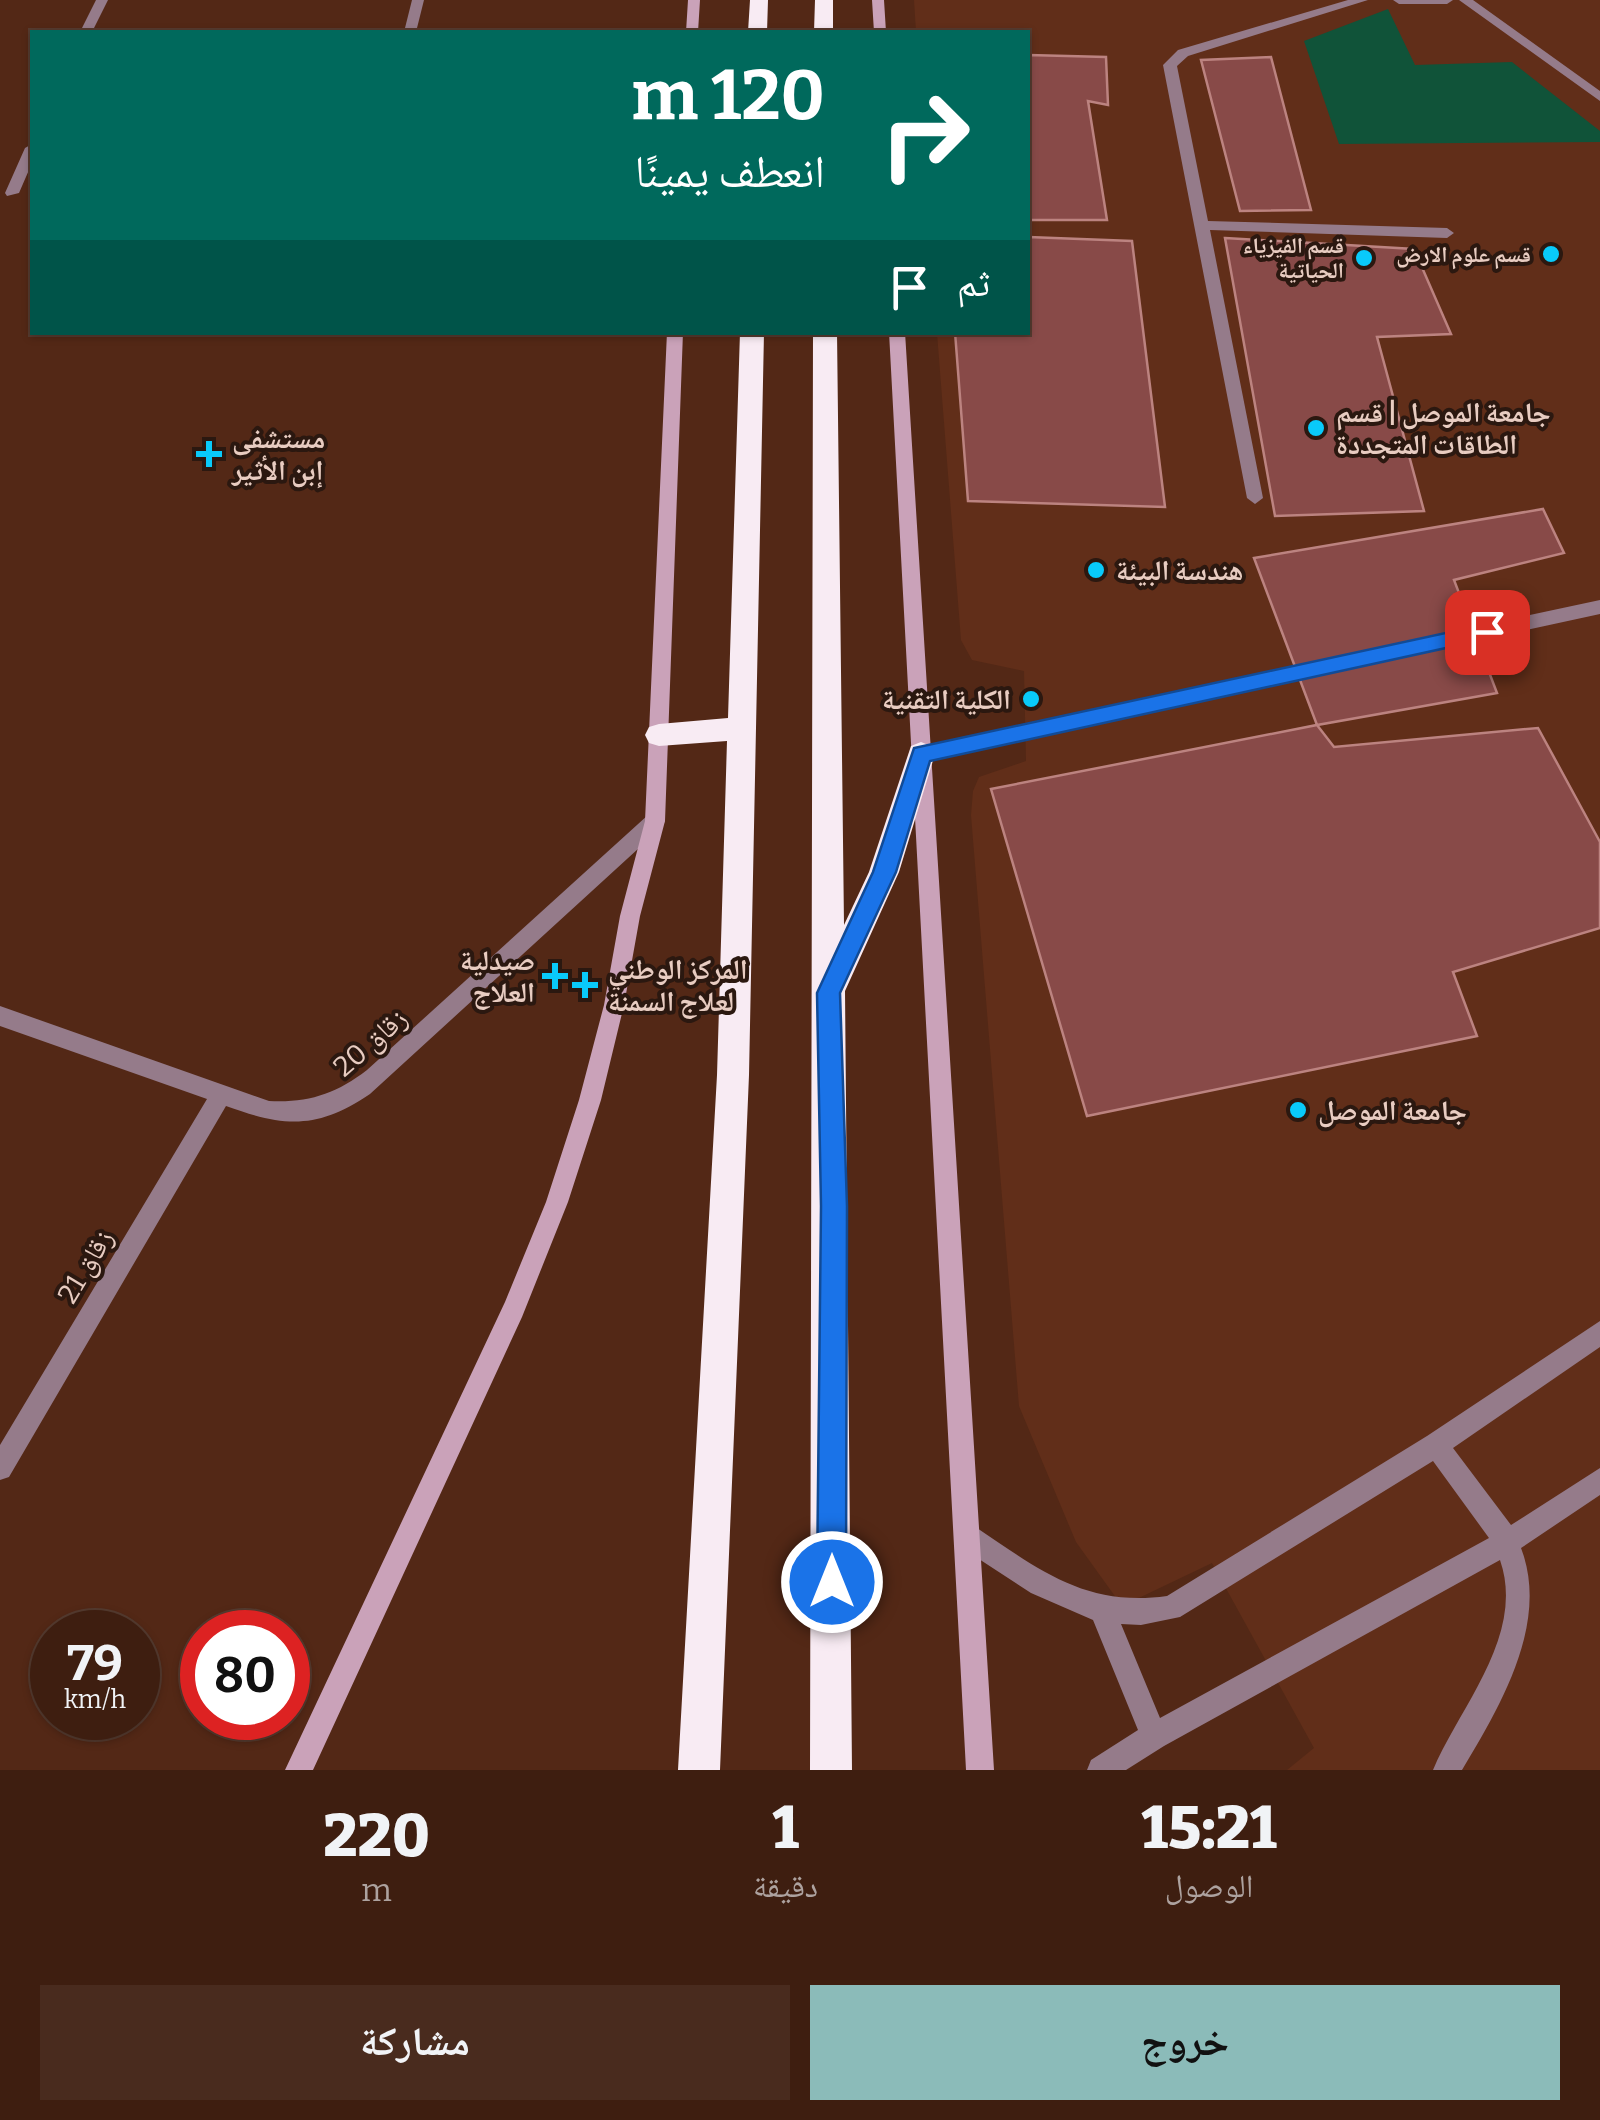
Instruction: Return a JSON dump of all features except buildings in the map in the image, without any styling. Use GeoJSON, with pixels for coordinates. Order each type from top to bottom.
{"type":"FeatureCollection","features":[{"type":"Feature","properties":{"kind":"highway"},"geometry":{"type":"LineString","coordinates":[[758,30],[759,0]]}},
{"type":"Feature","properties":{"kind":"highway"},"geometry":{"type":"LineString","coordinates":[[824,0],[824,30]]}},
{"type":"Feature","properties":{"kind":"highway"},"geometry":{"type":"LineString","coordinates":[[698,1770],[733,1075],[752,335]]}},
{"type":"Feature","properties":{"kind":"highway"},"geometry":{"type":"LineString","coordinates":[[825,335],[828,993],[834,1206],[831,1770]]}},
{"type":"Feature","properties":{"kind":"highway"},"geometry":{"type":"LineString","coordinates":[[659,735],[744,728]]}},
{"type":"Feature","properties":{"kind":"highway"},"geometry":{"type":"LineString","coordinates":[[828,993],[884,872],[922,754]]}},
{"type":"Feature","properties":{"kind":"main road"},"geometry":{"type":"LineString","coordinates":[[692,30],[694,0]]}},
{"type":"Feature","properties":{"kind":"main road"},"geometry":{"type":"LineString","coordinates":[[878,0],[880,30]]}},
{"type":"Feature","properties":{"kind":"main road"},"geometry":{"type":"LineString","coordinates":[[299,1770],[514,1309],[557,1202],[595,1082],[655,820],[676,335]]}},
{"type":"Feature","properties":{"kind":"main road"},"geometry":{"type":"LineString","coordinates":[[896,335],[980,1770]]}},
{"type":"Feature","properties":{"kind":"street"},"geometry":{"type":"LineString","coordinates":[[87,30],[102,0]]}},
{"type":"Feature","properties":{"kind":"street"},"geometry":{"type":"LineString","coordinates":[[410,30],[418,0]]}},
{"type":"Feature","properties":{"kind":"street"},"geometry":{"type":"LineString","coordinates":[[1255,498],[1170,66],[1183,53],[1362,0]]}},
{"type":"Feature","properties":{"kind":"street"},"geometry":{"type":"LineString","coordinates":[[1399,0],[1446,0]]}},
{"type":"Feature","properties":{"kind":"street"},"geometry":{"type":"LineString","coordinates":[[1466,0],[1600,97]]}},
{"type":"Feature","properties":{"kind":"street"},"geometry":{"type":"LineString","coordinates":[[6,193],[30,151]]}},
{"type":"Feature","properties":{"kind":"street"},"geometry":{"type":"LineString","coordinates":[[1201,226],[1447,233]]}},
{"type":"Feature","properties":{"kind":"street"},"geometry":{"type":"LineString","coordinates":[[922,754],[1600,607]]}},
{"type":"Feature","properties":{"kind":"street","name":"زقاق 20"},"geometry":{"type":"LineString","coordinates":[[0,1016],[269,1111],[296,1114],[326,1109],[352,1096],[655,820]]}},
{"type":"Feature","properties":{"kind":"street","name":"زقاق 21"},"geometry":{"type":"LineString","coordinates":[[0,1468],[7,1443],[221,1096]]}},
{"type":"Feature","properties":{"kind":"street"},"geometry":{"type":"LineString","coordinates":[[968,1537],[1050,1590],[1103,1613],[1138,1616],[1171,1608],[1436,1445],[1600,1333]]}},
{"type":"Feature","properties":{"kind":"street"},"geometry":{"type":"LineString","coordinates":[[1436,1445],[1507,1542],[1517,1589],[1512,1640],[1486,1704],[1448,1770]]}},
{"type":"Feature","properties":{"kind":"street"},"geometry":{"type":"LineString","coordinates":[[1102,1770],[1154,1736],[1507,1542],[1600,1480]]}},
{"type":"Feature","properties":{"kind":"street"},"geometry":{"type":"LineString","coordinates":[[1103,1613],[1154,1736]]}},
{"type":"Feature","properties":{"kind":"shaded area","name":"جامعة الموصل"},"geometry":{"type":"Polygon","coordinates":[[[914,0],[1600,0],[1600,1770],[1287,1770],[1314,1748],[1212,1563],[1122,1606],[1076,1542],[1019,1406],[971,815],[979,777],[1026,761],[1024,671],[972,660],[961,640],[937,335],[1030,335],[1030,30],[916,30],[914,0]]]}},
{"type":"Feature","properties":{"kind":"green space"},"geometry":{"type":"Polygon","coordinates":[[[1388,9],[1415,65],[1512,62],[1600,131],[1600,142],[1339,144],[1304,41],[1388,9]]]}},
{"type":"Feature","properties":{"kind":"place","name":"قسم علوم الارض"},"geometry":{"type":"Point","coordinates":[1551,254]}},
{"type":"Feature","properties":{"kind":"place","name":"قسم الفيزياء الحياتية"},"geometry":{"type":"Point","coordinates":[1364,258]}},
{"type":"Feature","properties":{"kind":"place","name":"جامعة الموصل | قسم الطاقات المتجددة"},"geometry":{"type":"Point","coordinates":[1316,428]}},
{"type":"Feature","properties":{"kind":"place","name":"مستشفى إبن الأثير"},"geometry":{"type":"Point","coordinates":[209,454]}},
{"type":"Feature","properties":{"kind":"place","name":"هندسة البيئة"},"geometry":{"type":"Point","coordinates":[1096,570]}},
{"type":"Feature","properties":{"kind":"place","name":"الكلية التقنية"},"geometry":{"type":"Point","coordinates":[1031,699]}},
{"type":"Feature","properties":{"kind":"place","name":"صيدلية العلاج"},"geometry":{"type":"Point","coordinates":[555,976]}},
{"type":"Feature","properties":{"kind":"place","name":"المركز الوطني لعلاج السمنة"},"geometry":{"type":"Point","coordinates":[585,985]}},
{"type":"Feature","properties":{"kind":"place","name":"جامعة الموصل"},"geometry":{"type":"Point","coordinates":[1298,1110]}},
{"type":"Feature","properties":{"kind":"route"},"geometry":{"type":"LineString","coordinates":[[832,1582],[834,1206],[828,993],[884,872],[922,754],[1487,632]]}}]}
